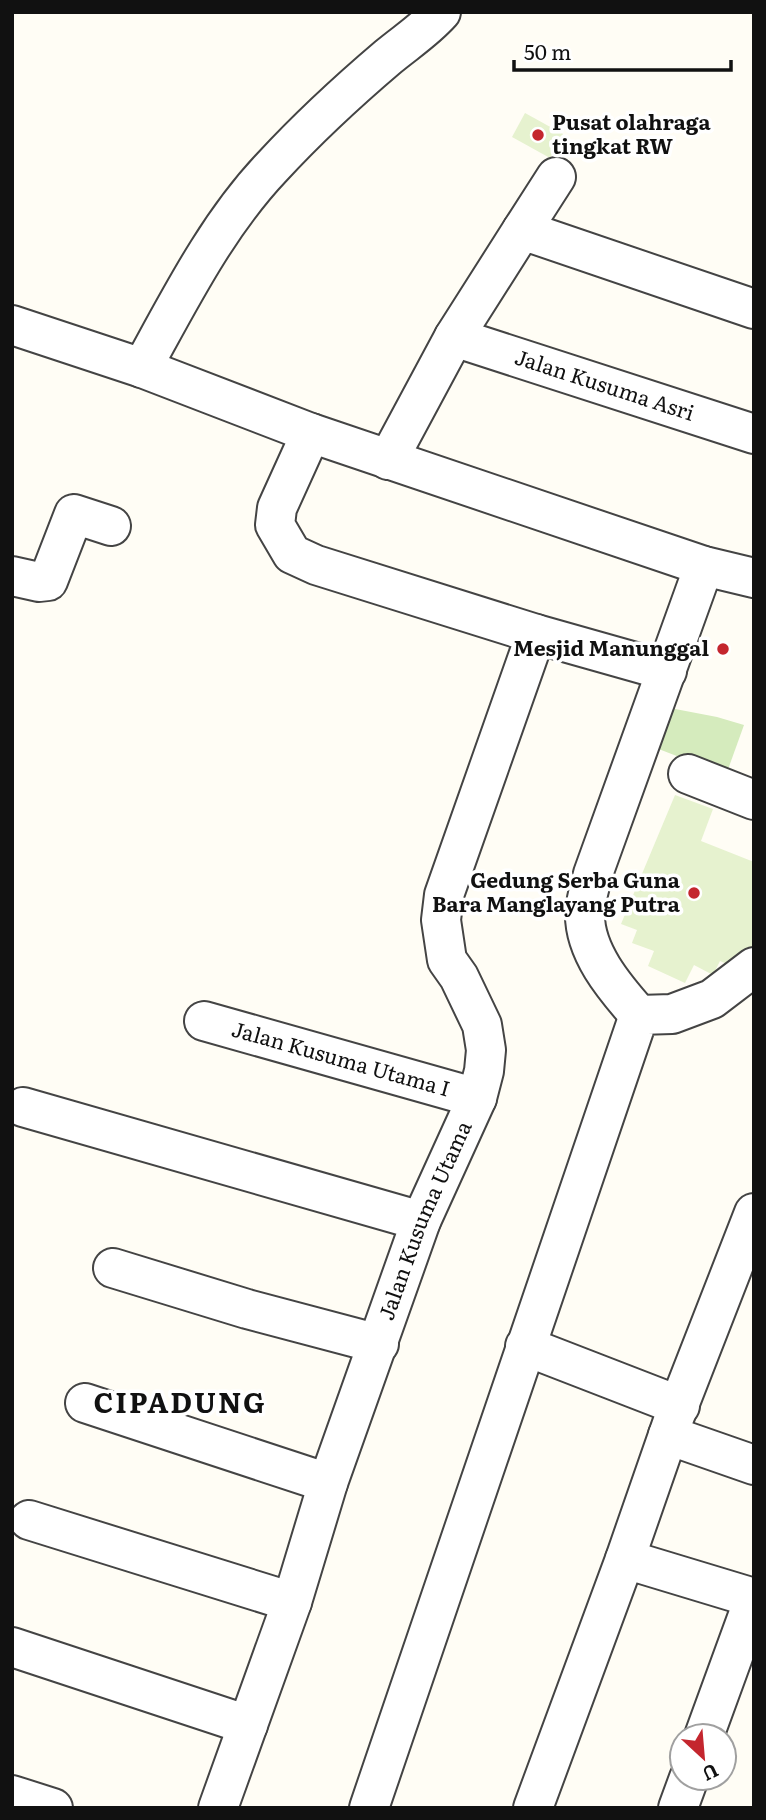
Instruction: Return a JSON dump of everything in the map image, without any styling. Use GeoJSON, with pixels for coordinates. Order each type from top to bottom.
{"type":"FeatureCollection","features":[{"type":"Feature","properties":{"kind":"street"},"geometry":{"type":"LineString","coordinates":[[142,368],[187,287],[232,216],[270,169],[322,117],[441,12]]}},
{"type":"Feature","properties":{"kind":"street"},"geometry":{"type":"LineString","coordinates":[[388,460],[454,337],[556,177]]}},
{"type":"Feature","properties":{"kind":"street"},"geometry":{"type":"LineString","coordinates":[[523,230],[752,302]]}},
{"type":"Feature","properties":{"kind":"street"},"geometry":{"type":"LineString","coordinates":[[12,325],[142,368],[388,460],[704,566],[754,578]]}},
{"type":"Feature","properties":{"kind":"street","name":"Jalan Kusuma Asri"},"geometry":{"type":"LineString","coordinates":[[454,337],[754,434]]}},
{"type":"Feature","properties":{"kind":"street"},"geometry":{"type":"LineString","coordinates":[[311,433],[277,508],[275,525],[292,554],[316,565],[536,634],[667,670]]}},
{"type":"Feature","properties":{"kind":"street"},"geometry":{"type":"LineString","coordinates":[[12,576],[39,582],[48,581],[74,514],[111,526]]}},
{"type":"Feature","properties":{"kind":"street"},"geometry":{"type":"LineString","coordinates":[[639,1015],[616,989],[591,946],[585,913],[593,874],[704,566]]}},
{"type":"Feature","properties":{"kind":"street","name":"Jalan Kusuma Utama"},"geometry":{"type":"LineString","coordinates":[[218,1808],[292,1602],[328,1483],[421,1221],[477,1098],[485,1060],[482,1025],[447,960],[442,920],[444,895],[536,634]]}},
{"type":"Feature","properties":{"kind":"street"},"geometry":{"type":"LineString","coordinates":[[688,774],[754,800]]}},
{"type":"Feature","properties":{"kind":"street"},"geometry":{"type":"LineString","coordinates":[[639,1015],[672,1014],[712,999],[754,967]]}},
{"type":"Feature","properties":{"kind":"street"},"geometry":{"type":"LineString","coordinates":[[369,1808],[639,1015]]}},
{"type":"Feature","properties":{"kind":"street","name":"Jalan Kusuma Utama I"},"geometry":{"type":"LineString","coordinates":[[204,1021],[477,1098]]}},
{"type":"Feature","properties":{"kind":"street"},"geometry":{"type":"LineString","coordinates":[[23,1107],[421,1221]]}},
{"type":"Feature","properties":{"kind":"street"},"geometry":{"type":"LineString","coordinates":[[533,1808],[674,1421],[742,1282],[754,1213]]}},
{"type":"Feature","properties":{"kind":"street"},"geometry":{"type":"LineString","coordinates":[[113,1268],[247,1308],[379,1343]]}},
{"type":"Feature","properties":{"kind":"street"},"geometry":{"type":"LineString","coordinates":[[525,1346],[674,1421],[754,1465]]}},
{"type":"Feature","properties":{"kind":"street"},"geometry":{"type":"LineString","coordinates":[[85,1403],[328,1483]]}},
{"type":"Feature","properties":{"kind":"street"},"geometry":{"type":"LineString","coordinates":[[29,1520],[292,1602]]}},
{"type":"Feature","properties":{"kind":"street"},"geometry":{"type":"LineString","coordinates":[[625,1559],[754,1598],[709,1722]]}},
{"type":"Feature","properties":{"kind":"street"},"geometry":{"type":"LineString","coordinates":[[12,1647],[248,1725]]}},
{"type":"Feature","properties":{"kind":"street"},"geometry":{"type":"LineString","coordinates":[[12,1795],[53,1808]]}},
{"type":"Feature","properties":{"kind":"green space","name":"Pusat olahraga tingkat RW"},"geometry":{"type":"Polygon","coordinates":[[[525,113],[563,134],[550,158],[512,137],[525,113]]]}},
{"type":"Feature","properties":{"kind":"green space"},"geometry":{"type":"Polygon","coordinates":[[[670,708],[744,725],[726,775],[656,748],[670,708]]]}},
{"type":"Feature","properties":{"kind":"green space","name":"Gedung Serba Guna Bara Manglayang Putra"},"geometry":{"type":"Polygon","coordinates":[[[675,795],[713,809],[701,841],[754,862],[754,960],[741,970],[720,961],[713,975],[694,965],[685,983],[648,966],[654,951],[632,943],[637,930],[621,924],[675,795]]]}},
{"type":"Feature","properties":{"kind":"place","name":"Pusat olahraga tingkat RW"},"geometry":{"type":"Point","coordinates":[538,135]}},
{"type":"Feature","properties":{"kind":"place","name":"Mesjid Manunggal"},"geometry":{"type":"Point","coordinates":[723,649]}},
{"type":"Feature","properties":{"kind":"place","name":"Gedung Serba Guna Bara Manglayang Putra"},"geometry":{"type":"Point","coordinates":[694,893]}},
{"type":"Feature","properties":{"kind":"district","name":"CIPADUNG"},"geometry":{"type":"Point","coordinates":[180,1403]}}]}
